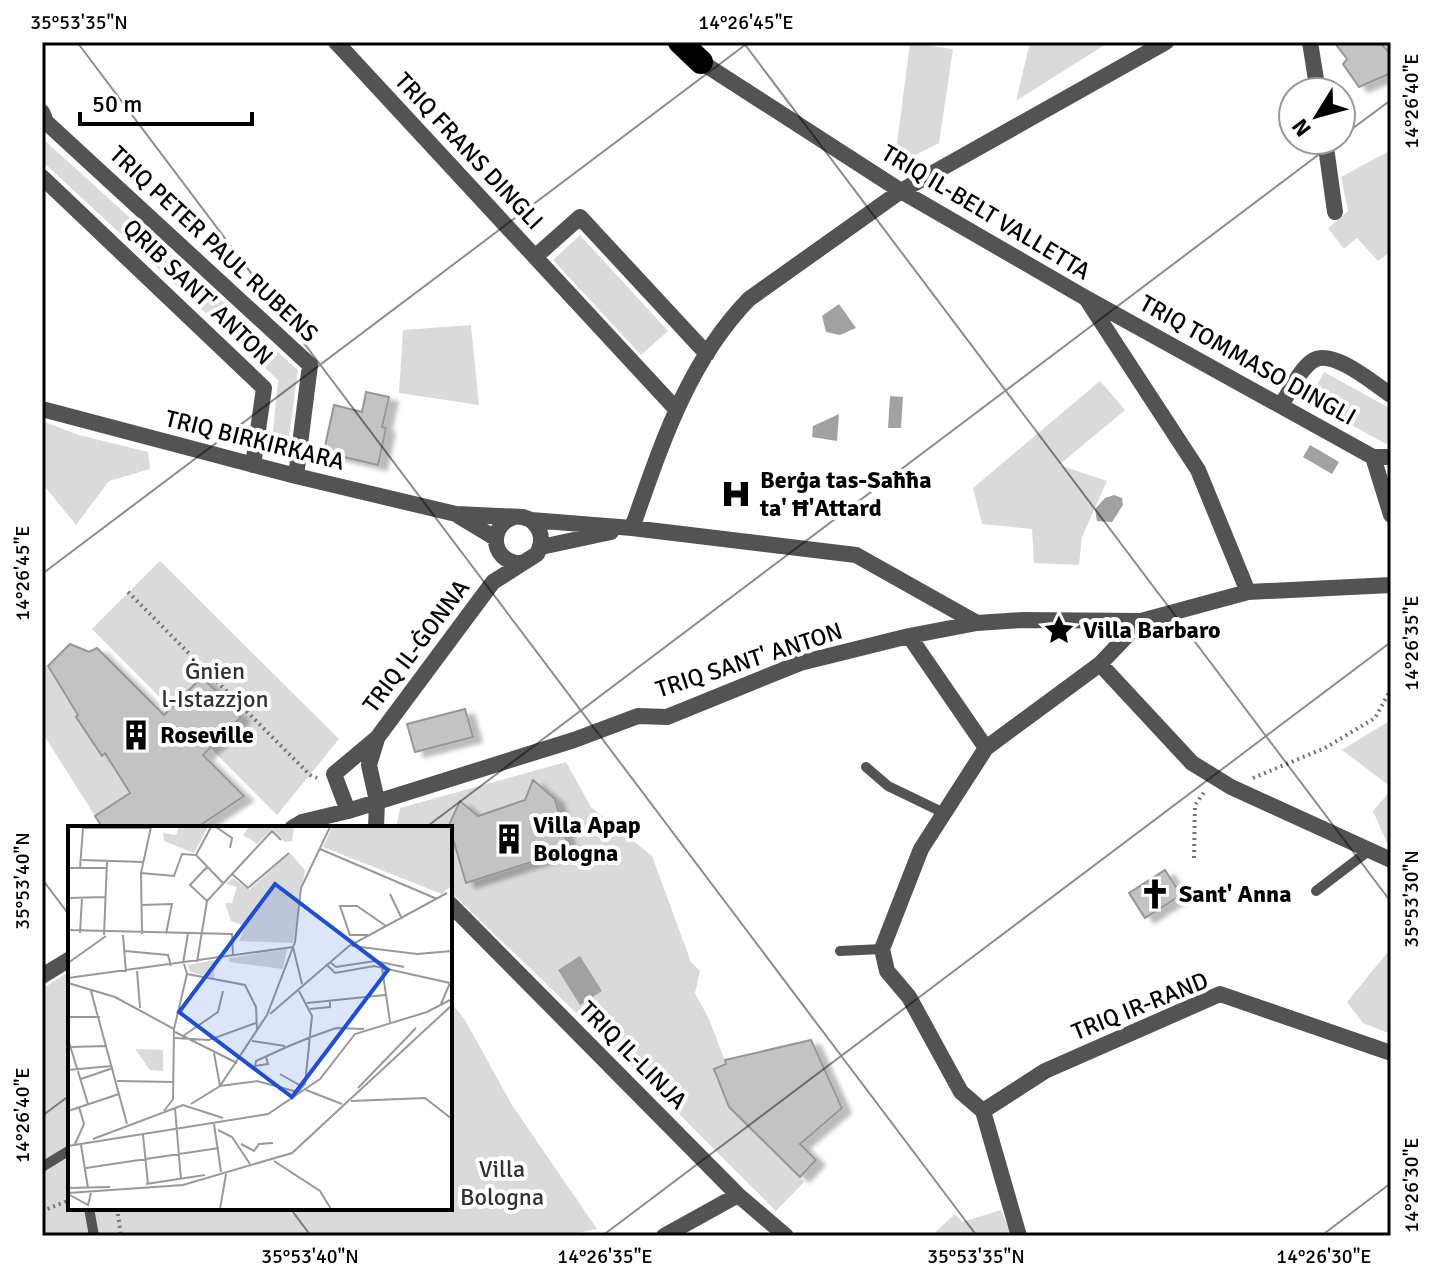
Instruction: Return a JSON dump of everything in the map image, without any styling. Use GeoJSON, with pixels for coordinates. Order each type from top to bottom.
{"type":"FeatureCollection","features":[{"type":"Feature","properties":{"kind":"highway"},"geometry":{"type":"LineString","coordinates":[[682,42],[701,62]]}},
{"type":"Feature","properties":{"kind":"street","name":"TRIQ FRANS DINGLI"},"geometry":{"type":"LineString","coordinates":[[336,42],[675,408]]}},
{"type":"Feature","properties":{"kind":"street"},"geometry":{"type":"LineString","coordinates":[[632,528],[675,408],[729,320],[749,299],[901,191],[1166,42]]}},
{"type":"Feature","properties":{"kind":"street"},"geometry":{"type":"LineString","coordinates":[[1310,42],[1315,76]]}},
{"type":"Feature","properties":{"kind":"street","name":"TRIQ IL-BELT VALLETTA"},"geometry":{"type":"LineString","coordinates":[[701,62],[901,191],[1084,297],[1198,470],[1248,592]]}},
{"type":"Feature","properties":{"kind":"street","name":"TRIQ PETER PAUL RUBENS"},"geometry":{"type":"LineString","coordinates":[[42,112],[46,122],[310,365],[296,476]]}},
{"type":"Feature","properties":{"kind":"street"},"geometry":{"type":"LineString","coordinates":[[1327,156],[1335,212]]}},
{"type":"Feature","properties":{"kind":"street","name":"QRIB SANT' ANTON"},"geometry":{"type":"LineString","coordinates":[[42,177],[264,388],[253,465]]}},
{"type":"Feature","properties":{"kind":"street","name":"TRIQ FRANS DINGLI"},"geometry":{"type":"LineString","coordinates":[[535,257],[580,217],[707,354]]}},
{"type":"Feature","properties":{"kind":"street","name":"TRIQ TOMMASO DINGLI"},"geometry":{"type":"LineString","coordinates":[[1084,297],[1373,457],[1391,457]]}},
{"type":"Feature","properties":{"kind":"street"},"geometry":{"type":"LineString","coordinates":[[1281,405],[1306,367],[1315,359],[1327,357],[1339,360],[1391,395]]}},
{"type":"Feature","properties":{"kind":"street","name":"TRIQ BIRKIRKARA"},"geometry":{"type":"LineString","coordinates":[[42,409],[296,476],[456,514],[632,528],[856,555],[977,623]]}},
{"type":"Feature","properties":{"kind":"street"},"geometry":{"type":"LineString","coordinates":[[1373,457],[1391,515]]}},
{"type":"Feature","properties":{"kind":"street","name":"TRIQ BIRKIRKARA"},"geometry":{"type":"LineString","coordinates":[[456,514],[497,546],[511,562],[523,563],[532,559],[541,547],[632,528]]}},
{"type":"Feature","properties":{"kind":"street"},"geometry":{"type":"LineString","coordinates":[[497,546],[501,524],[523,519],[540,532],[541,547]]}},
{"type":"Feature","properties":{"kind":"street","name":"TRIQ IL-ĠONNA"},"geometry":{"type":"LineString","coordinates":[[493,582],[497,546]]}},
{"type":"Feature","properties":{"kind":"street","name":"TRIQ IL-ĠONNA"},"geometry":{"type":"LineString","coordinates":[[348,811],[334,774],[377,738],[493,582],[523,563]]}},
{"type":"Feature","properties":{"kind":"street","name":"TRIQ SANT' ANTON"},"geometry":{"type":"LineString","coordinates":[[295,826],[574,740],[638,716],[667,717],[800,663],[909,636],[977,623],[1022,620],[1141,621],[1248,592],[1391,585]]}},
{"type":"Feature","properties":{"kind":"street"},"geometry":{"type":"LineString","coordinates":[[1019,1236],[983,1111],[961,1092],[909,997],[887,971],[882,949],[921,849],[986,748],[1100,664],[1141,621]]}},
{"type":"Feature","properties":{"kind":"street"},"geometry":{"type":"LineString","coordinates":[[909,636],[986,748]]}},
{"type":"Feature","properties":{"kind":"street"},"geometry":{"type":"LineString","coordinates":[[1100,664],[1192,763],[1231,787],[1391,860]]}},
{"type":"Feature","properties":{"kind":"street","name":"TRIQ IL-ĠONNA"},"geometry":{"type":"LineString","coordinates":[[377,738],[369,765],[377,801]]}},
{"type":"Feature","properties":{"kind":"street"},"geometry":{"type":"LineString","coordinates":[[375,826],[377,801]]}},
{"type":"Feature","properties":{"kind":"street"},"geometry":{"type":"LineString","coordinates":[[348,811],[372,826]]}},
{"type":"Feature","properties":{"kind":"street","name":"TRIQ IL-LINJA"},"geometry":{"type":"LineString","coordinates":[[452,906],[738,1195],[786,1236]]}},
{"type":"Feature","properties":{"kind":"street"},"geometry":{"type":"LineString","coordinates":[[42,976],[68,960]]}},
{"type":"Feature","properties":{"kind":"street","name":"TRIQ IR-RAND"},"geometry":{"type":"LineString","coordinates":[[983,1111],[1045,1071],[1220,994],[1391,1053]]}},
{"type":"Feature","properties":{"kind":"street"},"geometry":{"type":"LineString","coordinates":[[664,1236],[738,1195]]}},
{"type":"Feature","properties":{"kind":"lane"},"geometry":{"type":"LineString","coordinates":[[866,767],[888,786],[944,813]]}},
{"type":"Feature","properties":{"kind":"lane"},"geometry":{"type":"LineString","coordinates":[[1316,891],[1371,849]]}},
{"type":"Feature","properties":{"kind":"lane"},"geometry":{"type":"LineString","coordinates":[[840,951],[882,949]]}},
{"type":"Feature","properties":{"kind":"lane"},"geometry":{"type":"LineString","coordinates":[[42,1167],[68,1154]]}},
{"type":"Feature","properties":{"kind":"lane"},"geometry":{"type":"LineString","coordinates":[[89,1210],[94,1236]]}},
{"type":"Feature","properties":{"kind":"path"},"geometry":{"type":"LineString","coordinates":[[128,592],[315,778]]}},
{"type":"Feature","properties":{"kind":"path"},"geometry":{"type":"LineString","coordinates":[[1194,858],[1195,805],[1208,787],[1231,787],[1325,748],[1375,718],[1391,689]]}},
{"type":"Feature","properties":{"kind":"path"},"geometry":{"type":"LineString","coordinates":[[42,1211],[68,1201]]}},
{"type":"Feature","properties":{"kind":"path"},"geometry":{"type":"LineString","coordinates":[[117,1210],[121,1236]]}},
{"type":"Feature","properties":{"kind":"green space"},"geometry":{"type":"Polygon","coordinates":[[[1030,42],[1103,42],[1103,46],[1016,101],[1030,42]]]}},
{"type":"Feature","properties":{"kind":"green space"},"geometry":{"type":"Polygon","coordinates":[[[910,43],[953,49],[939,143],[894,166],[910,43]]]}},
{"type":"Feature","properties":{"kind":"green space"},"geometry":{"type":"Polygon","coordinates":[[[42,138],[298,370],[287,453],[271,451],[278,380],[42,161],[42,138]]]}},
{"type":"Feature","properties":{"kind":"green space"},"geometry":{"type":"Polygon","coordinates":[[[1391,150],[1391,251],[1378,261],[1357,238],[1344,249],[1328,228],[1348,211],[1341,177],[1391,150]]]}},
{"type":"Feature","properties":{"kind":"green space"},"geometry":{"type":"Polygon","coordinates":[[[580,235],[668,331],[641,355],[553,260],[580,235]]]}},
{"type":"Feature","properties":{"kind":"green space"},"geometry":{"type":"Polygon","coordinates":[[[471,325],[479,405],[399,393],[403,330],[471,325]]]}},
{"type":"Feature","properties":{"kind":"green space"},"geometry":{"type":"Polygon","coordinates":[[[1324,372],[1391,409],[1391,434],[1386,444],[1308,401],[1324,372]]]}},
{"type":"Feature","properties":{"kind":"green space"},"geometry":{"type":"Polygon","coordinates":[[[1100,381],[1125,410],[1059,465],[1107,481],[1082,537],[1079,565],[1034,563],[1032,529],[982,524],[973,488],[1100,381]]]}},
{"type":"Feature","properties":{"kind":"green space"},"geometry":{"type":"Polygon","coordinates":[[[42,421],[79,435],[148,452],[150,469],[109,481],[76,525],[42,483],[42,421]]]}},
{"type":"Feature","properties":{"kind":"green space","name":"Ġnien l-Istazzjon"},"geometry":{"type":"Polygon","coordinates":[[[160,561],[339,739],[277,815],[92,629],[160,561]]]}},
{"type":"Feature","properties":{"kind":"green space"},"geometry":{"type":"Polygon","coordinates":[[[42,659],[77,718],[105,753],[129,794],[95,816],[42,732],[42,659]]]}},
{"type":"Feature","properties":{"kind":"green space"},"geometry":{"type":"Polygon","coordinates":[[[1391,720],[1391,787],[1342,750],[1391,720]]]}},
{"type":"Feature","properties":{"kind":"green space"},"geometry":{"type":"Polygon","coordinates":[[[566,762],[591,807],[652,856],[691,962],[700,971],[695,993],[709,1019],[726,1064],[714,1070],[729,1107],[804,1182],[776,1211],[452,893],[452,826],[396,826],[400,808],[566,762]]]}},
{"type":"Feature","properties":{"kind":"green space"},"geometry":{"type":"Polygon","coordinates":[[[1391,790],[1391,845],[1387,843],[1373,811],[1391,790]]]}},
{"type":"Feature","properties":{"kind":"green space"},"geometry":{"type":"Polygon","coordinates":[[[1391,948],[1391,1034],[1363,1023],[1347,1002],[1391,948]]]}},
{"type":"Feature","properties":{"kind":"green space","name":"Villa Bologna"},"geometry":{"type":"Polygon","coordinates":[[[68,972],[68,1210],[452,1210],[452,1004],[465,1020],[512,1105],[597,1229],[562,1236],[42,1236],[42,989],[68,972]]]}},
{"type":"Feature","properties":{"kind":"green space"},"geometry":{"type":"Polygon","coordinates":[[[1001,1210],[1012,1236],[931,1236],[955,1214],[962,1222],[1001,1210]]]}},
{"type":"Feature","properties":{"kind":"shaded area"},"geometry":{"type":"Polygon","coordinates":[[[839,304],[856,328],[840,335],[826,332],[822,316],[839,304]]]}},
{"type":"Feature","properties":{"kind":"shaded area"},"geometry":{"type":"Polygon","coordinates":[[[890,396],[903,397],[901,428],[888,428],[890,396]]]}},
{"type":"Feature","properties":{"kind":"shaded area"},"geometry":{"type":"Polygon","coordinates":[[[839,414],[837,441],[812,437],[813,426],[839,414]]]}},
{"type":"Feature","properties":{"kind":"shaded area"},"geometry":{"type":"Polygon","coordinates":[[[1310,445],[1339,462],[1332,474],[1303,457],[1310,445]]]}},
{"type":"Feature","properties":{"kind":"shaded area"},"geometry":{"type":"Polygon","coordinates":[[[1114,495],[1122,498],[1123,505],[1112,522],[1097,521],[1095,509],[1105,498],[1114,495]]]}},
{"type":"Feature","properties":{"kind":"shaded area"},"geometry":{"type":"Polygon","coordinates":[[[580,956],[602,991],[580,1005],[558,970],[580,956]]]}},
{"type":"Feature","properties":{"kind":"building"},"geometry":{"type":"Polygon","coordinates":[[[1334,42],[1380,42],[1391,55],[1391,73],[1359,87],[1357,76],[1351,76],[1343,64],[1347,59],[1334,42]]]}},
{"type":"Feature","properties":{"kind":"building"},"geometry":{"type":"Polygon","coordinates":[[[366,392],[389,397],[378,465],[331,454],[325,446],[334,405],[362,412],[366,392]]]}},
{"type":"Feature","properties":{"kind":"building","name":"Roseville"},"geometry":{"type":"Polygon","coordinates":[[[70,644],[89,652],[97,648],[164,715],[202,677],[241,717],[203,755],[244,796],[199,826],[102,826],[95,816],[130,793],[105,753],[102,756],[76,717],[78,715],[48,666],[70,644]]]}},
{"type":"Feature","properties":{"kind":"building"},"geometry":{"type":"Polygon","coordinates":[[[465,709],[473,737],[415,752],[407,724],[465,709]]]}},
{"type":"Feature","properties":{"kind":"building","name":"Villa Apap Bologna"},"geometry":{"type":"Polygon","coordinates":[[[533,780],[555,799],[569,850],[466,883],[452,826],[449,825],[460,801],[478,816],[525,800],[533,780]]]}},
{"type":"Feature","properties":{"kind":"building","name":"Sant' Anna"},"geometry":{"type":"Polygon","coordinates":[[[1165,870],[1181,895],[1145,918],[1129,893],[1165,870]]]}},
{"type":"Feature","properties":{"kind":"building"},"geometry":{"type":"Polygon","coordinates":[[[811,1040],[842,1108],[800,1144],[816,1160],[800,1177],[729,1107],[714,1069],[726,1064],[725,1060],[811,1040]]]}},
{"type":"Feature","properties":{"kind":"place","name":"Berġa tas-Saħħa ta' Ħ'Attard"},"geometry":{"type":"Point","coordinates":[736,494]}},
{"type":"Feature","properties":{"kind":"place","name":"Villa Barbaro"},"geometry":{"type":"Point","coordinates":[1059,630]}},
{"type":"Feature","properties":{"kind":"place","name":"Roseville"},"geometry":{"type":"Point","coordinates":[136,735]}},
{"type":"Feature","properties":{"kind":"place","name":"Villa Apap Bologna"},"geometry":{"type":"Point","coordinates":[509,839]}},
{"type":"Feature","properties":{"kind":"place","name":"Sant' Anna"},"geometry":{"type":"Point","coordinates":[1155,894]}}]}
